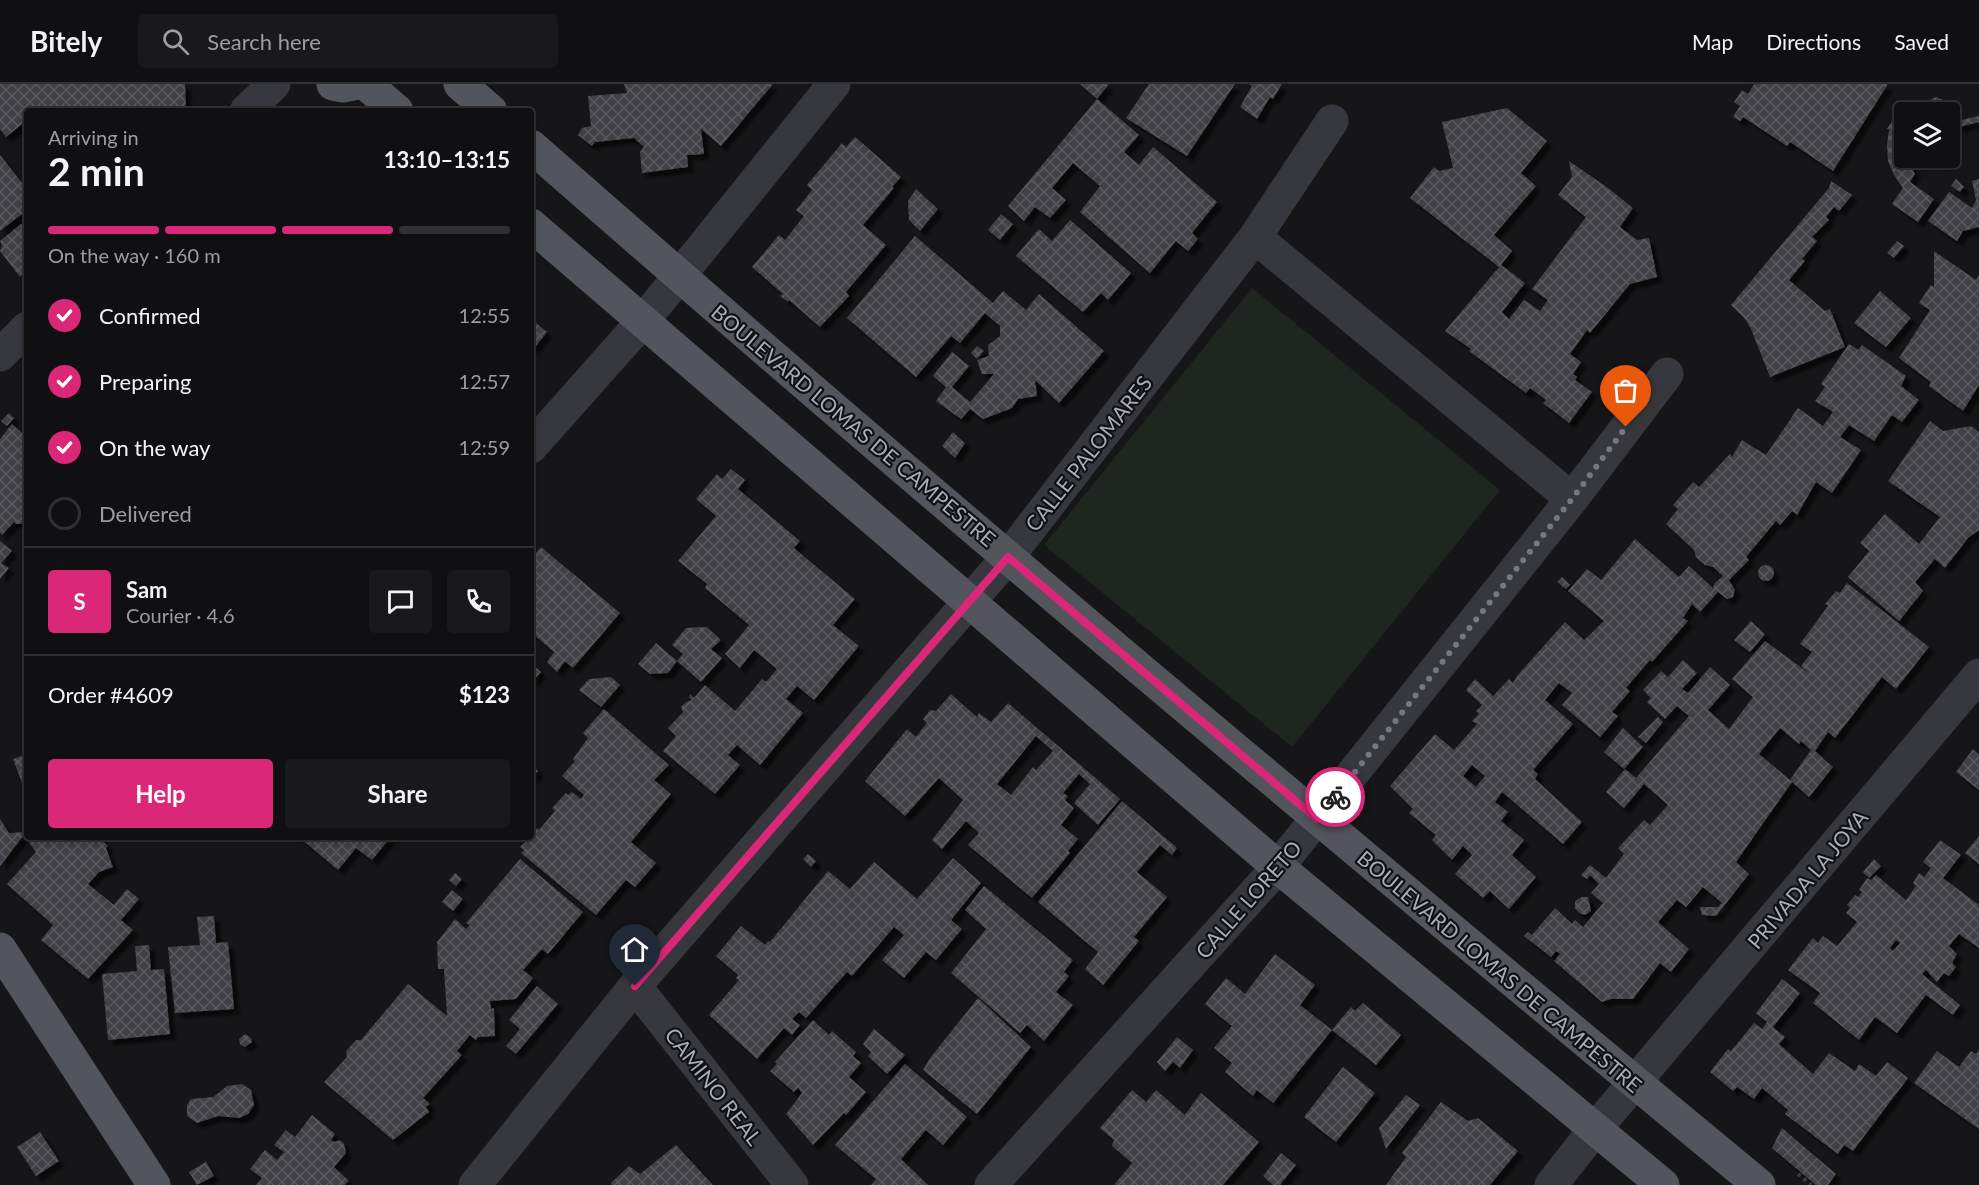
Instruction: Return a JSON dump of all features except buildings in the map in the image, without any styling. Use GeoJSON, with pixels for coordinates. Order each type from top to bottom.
{"type":"FeatureCollection","features":[{"type":"Feature","properties":{"kind":"main road"},"geometry":{"type":"LineString","coordinates":[[333,84],[343,86],[353,84]]}},
{"type":"Feature","properties":{"kind":"main road"},"geometry":{"type":"LineString","coordinates":[[366,84],[394,108]]}},
{"type":"Feature","properties":{"kind":"main road"},"geometry":{"type":"LineString","coordinates":[[460,84],[488,108]]}},
{"type":"Feature","properties":{"kind":"main road","name":"BOULEVARD LOMAS DE CAMPESTRE"},"geometry":{"type":"LineString","coordinates":[[534,149],[679,276],[1317,819],[1759,1185]]}},
{"type":"Feature","properties":{"kind":"main road"},"geometry":{"type":"LineString","coordinates":[[534,228],[1278,867],[1663,1185]]}},
{"type":"Feature","properties":{"kind":"main road"},"geometry":{"type":"LineString","coordinates":[[0,949],[154,1185]]}},
{"type":"Feature","properties":{"kind":"street"},"geometry":{"type":"LineString","coordinates":[[249,108],[274,84]]}},
{"type":"Feature","properties":{"kind":"street"},"geometry":{"type":"LineString","coordinates":[[534,444],[643,321],[834,84]]}},
{"type":"Feature","properties":{"kind":"street","name":"CALLE PALOMARES"},"geometry":{"type":"LineString","coordinates":[[475,1185],[635,986],[1008,557],[1255,237],[1332,121]]}},
{"type":"Feature","properties":{"kind":"street"},"geometry":{"type":"LineString","coordinates":[[1255,237],[1572,499]]}},
{"type":"Feature","properties":{"kind":"street"},"geometry":{"type":"LineString","coordinates":[[0,355],[24,331]]}},
{"type":"Feature","properties":{"kind":"street","name":"CALLE LORETO"},"geometry":{"type":"LineString","coordinates":[[991,1185],[1278,867],[1572,499],[1666,374]]}},
{"type":"Feature","properties":{"kind":"street","name":"PRIVADA LA JOYA"},"geometry":{"type":"LineString","coordinates":[[1551,1185],[1596,1128],[1979,675]]}},
{"type":"Feature","properties":{"kind":"street","name":"CAMINO REAL"},"geometry":{"type":"LineString","coordinates":[[635,986],[792,1185]]}},
{"type":"Feature","properties":{"kind":"shaded area"},"geometry":{"type":"Polygon","coordinates":[[[1252,288],[1500,490],[1292,747],[1044,545],[1252,288]]]}},
{"type":"Feature","properties":{"kind":"way so far"},"geometry":{"type":"LineString","coordinates":[[1335,797],[1572,499],[1626,427]]}},
{"type":"Feature","properties":{"kind":"route"},"geometry":{"type":"LineString","coordinates":[[635,986],[1008,557],[1317,819],[1335,797]]}}]}
